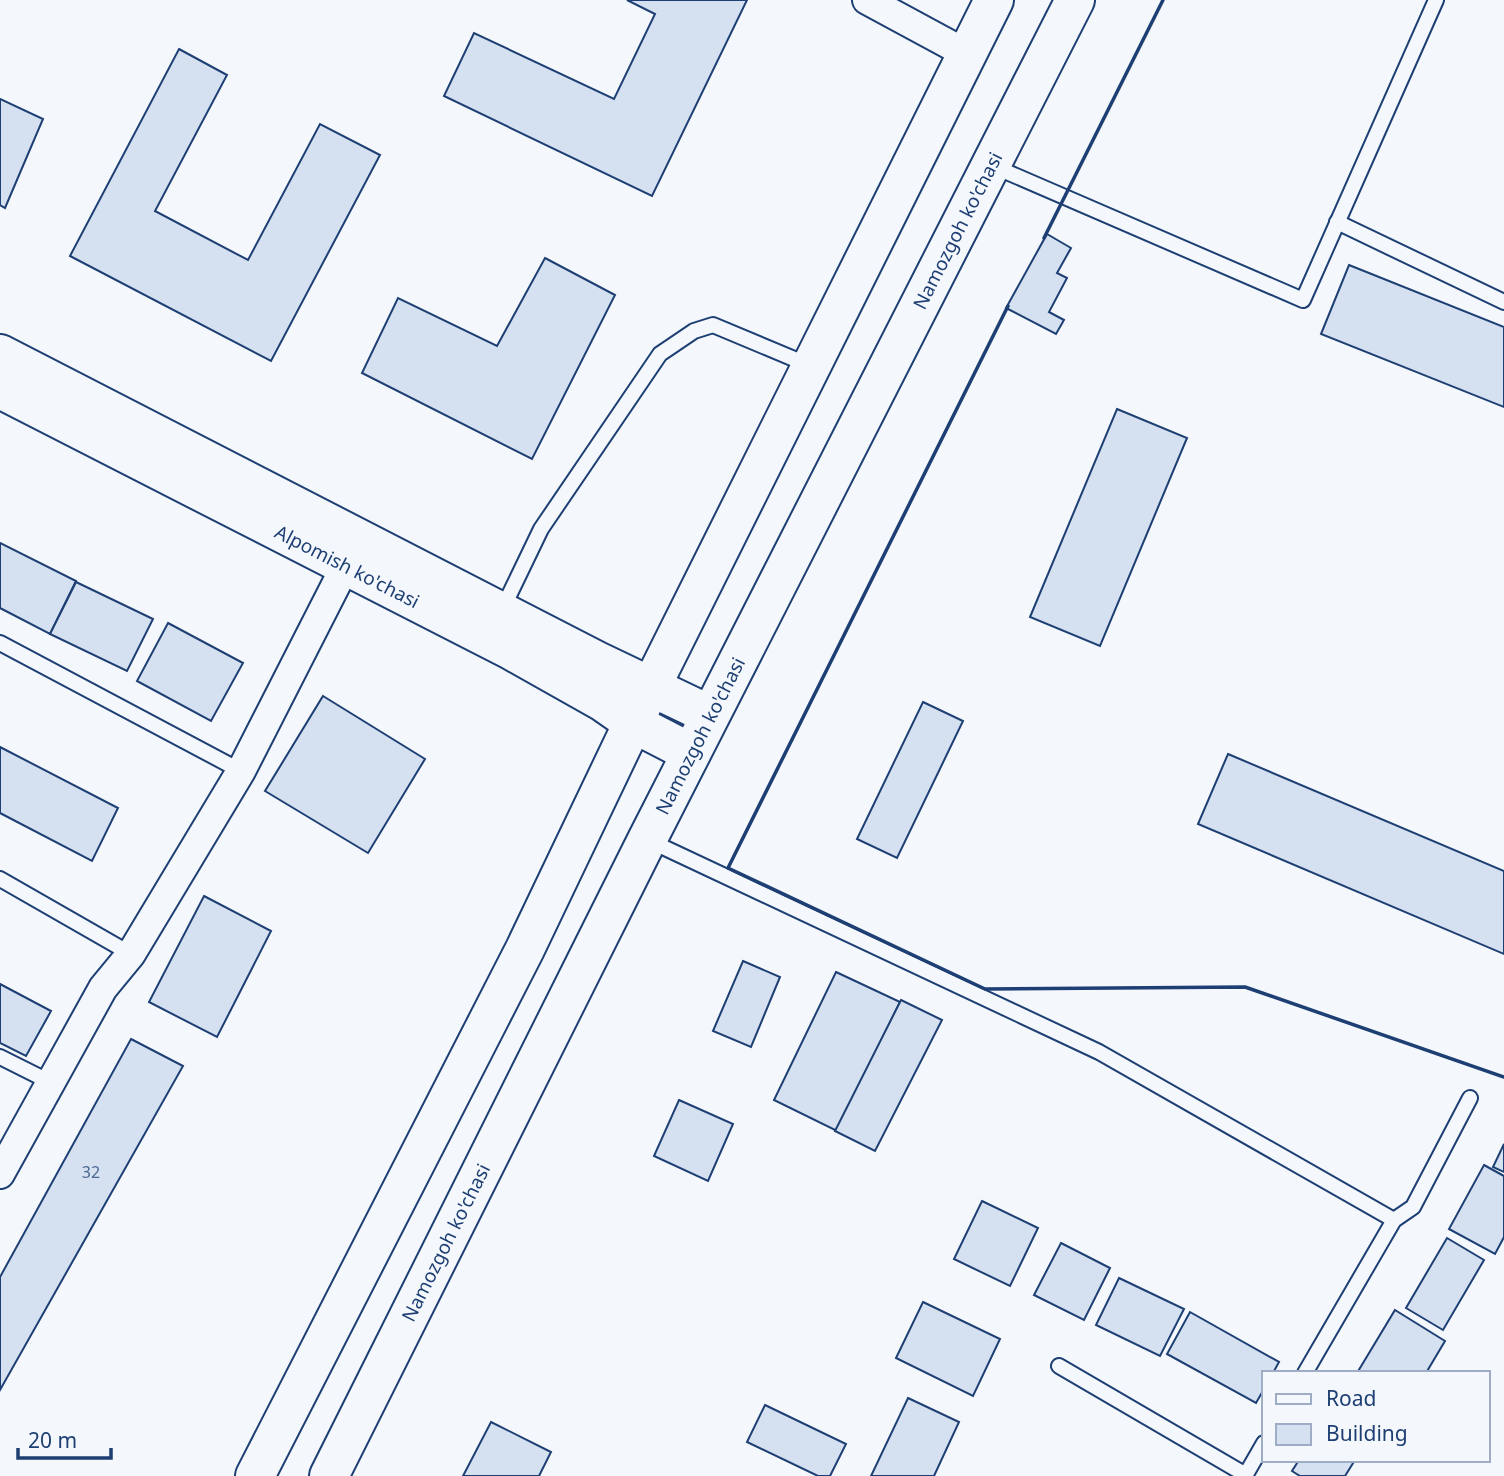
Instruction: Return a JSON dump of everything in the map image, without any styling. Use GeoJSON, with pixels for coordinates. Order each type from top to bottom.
{"type":"FeatureCollection","features":[{"type":"Feature","properties":{"kind":"main road"},"geometry":{"type":"LineString","coordinates":[[255,1476],[525,949],[633,723],[994,0]]}},
{"type":"Feature","properties":{"kind":"main road","name":"Namozgoh ko'chasi"},"geometry":{"type":"LineString","coordinates":[[329,1476],[710,715],[1075,0]]}},
{"type":"Feature","properties":{"kind":"main road"},"geometry":{"type":"LineString","coordinates":[[0,354],[651,688],[710,715]]}},
{"type":"Feature","properties":{"kind":"main road","name":"Alpomish ko'chasi"},"geometry":{"type":"LineString","coordinates":[[0,389],[509,649],[603,702],[633,723],[691,753]]}},
{"type":"Feature","properties":{"kind":"street"},"geometry":{"type":"LineString","coordinates":[[867,0],[967,54]]}},
{"type":"Feature","properties":{"kind":"street"},"geometry":{"type":"LineString","coordinates":[[0,1174],[103,988],[131,954],[241,771],[345,567]]}},
{"type":"Feature","properties":{"kind":"lane"},"geometry":{"type":"LineString","coordinates":[[992,165],[1303,300],[1436,0]]}},
{"type":"Feature","properties":{"kind":"lane"},"geometry":{"type":"LineString","coordinates":[[1337,222],[1504,302]]}},
{"type":"Feature","properties":{"kind":"lane"},"geometry":{"type":"LineString","coordinates":[[501,611],[541,528],[660,355],[694,331],[713,325],[813,367]]}},
{"type":"Feature","properties":{"kind":"lane"},"geometry":{"type":"LineString","coordinates":[[0,643],[241,771]]}},
{"type":"Feature","properties":{"kind":"lane"},"geometry":{"type":"LineString","coordinates":[[647,840],[1099,1052],[1394,1220]]}},
{"type":"Feature","properties":{"kind":"lane"},"geometry":{"type":"LineString","coordinates":[[0,879],[131,954]]}},
{"type":"Feature","properties":{"kind":"lane"},"geometry":{"type":"LineString","coordinates":[[0,1057],[52,1083]]}},
{"type":"Feature","properties":{"kind":"lane"},"geometry":{"type":"LineString","coordinates":[[1306,1371],[1394,1220],[1413,1207],[1470,1098]]}},
{"type":"Feature","properties":{"kind":"lane"},"geometry":{"type":"LineString","coordinates":[[1059,1366],[1245,1475],[1262,1446]]}},
{"type":"Feature","properties":{"kind":"building"},"geometry":{"type":"Polygon","coordinates":[[[627,0],[747,0],[652,196],[444,96],[474,33],[614,99],[655,14],[627,0]]]}},
{"type":"Feature","properties":{"kind":"building"},"geometry":{"type":"Polygon","coordinates":[[[179,49],[227,75],[155,211],[248,260],[320,124],[380,155],[271,361],[70,256],[179,49]]]}},
{"type":"Feature","properties":{"kind":"building"},"geometry":{"type":"Polygon","coordinates":[[[0,99],[43,119],[5,208],[0,205],[0,99]]]}},
{"type":"Feature","properties":{"kind":"building"},"geometry":{"type":"Polygon","coordinates":[[[1047,234],[1071,248],[1057,273],[1067,278],[1049,312],[1064,320],[1056,334],[1006,308],[1047,234]]]}},
{"type":"Feature","properties":{"kind":"building"},"geometry":{"type":"Polygon","coordinates":[[[545,258],[615,295],[532,459],[362,373],[398,298],[497,346],[545,258]]]}},
{"type":"Feature","properties":{"kind":"building"},"geometry":{"type":"Polygon","coordinates":[[[1349,265],[1504,327],[1504,407],[1321,334],[1349,265]]]}},
{"type":"Feature","properties":{"kind":"building"},"geometry":{"type":"Polygon","coordinates":[[[1117,409],[1187,438],[1100,646],[1030,617],[1117,409]]]}},
{"type":"Feature","properties":{"kind":"building"},"geometry":{"type":"Polygon","coordinates":[[[0,543],[76,581],[50,634],[0,608],[0,543]]]}},
{"type":"Feature","properties":{"kind":"building"},"geometry":{"type":"Polygon","coordinates":[[[76,582],[153,619],[127,671],[50,634],[76,582]]]}},
{"type":"Feature","properties":{"kind":"building"},"geometry":{"type":"Polygon","coordinates":[[[168,623],[243,663],[211,721],[137,681],[168,623]]]}},
{"type":"Feature","properties":{"kind":"building"},"geometry":{"type":"Polygon","coordinates":[[[323,696],[425,759],[368,853],[265,791],[323,696]]]}},
{"type":"Feature","properties":{"kind":"building"},"geometry":{"type":"Polygon","coordinates":[[[923,702],[963,721],[897,858],[857,839],[923,702]]]}},
{"type":"Feature","properties":{"kind":"building"},"geometry":{"type":"Polygon","coordinates":[[[0,747],[118,808],[92,861],[0,813],[0,747]]]}},
{"type":"Feature","properties":{"kind":"building"},"geometry":{"type":"Polygon","coordinates":[[[1228,754],[1504,871],[1504,954],[1198,824],[1228,754]]]}},
{"type":"Feature","properties":{"kind":"building"},"geometry":{"type":"Polygon","coordinates":[[[204,896],[271,931],[217,1037],[149,1002],[204,896]]]}},
{"type":"Feature","properties":{"kind":"building"},"geometry":{"type":"Polygon","coordinates":[[[743,961],[780,977],[751,1047],[713,1031],[743,961]]]}},
{"type":"Feature","properties":{"kind":"building"},"geometry":{"type":"Polygon","coordinates":[[[836,972],[900,1002],[837,1131],[774,1100],[836,972]]]}},
{"type":"Feature","properties":{"kind":"building"},"geometry":{"type":"Polygon","coordinates":[[[0,984],[51,1011],[26,1056],[0,1043],[0,984]]]}},
{"type":"Feature","properties":{"kind":"building"},"geometry":{"type":"Polygon","coordinates":[[[901,1000],[942,1020],[875,1151],[835,1131],[901,1000]]]}},
{"type":"Feature","properties":{"kind":"building"},"geometry":{"type":"Polygon","coordinates":[[[131,1039],[183,1066],[0,1390],[0,1277],[131,1039]]]}},
{"type":"Feature","properties":{"kind":"building"},"geometry":{"type":"Polygon","coordinates":[[[679,1100],[733,1124],[708,1181],[654,1156],[679,1100]]]}},
{"type":"Feature","properties":{"kind":"building"},"geometry":{"type":"Polygon","coordinates":[[[1504,1144],[1504,1172],[1493,1167],[1504,1144]]]}},
{"type":"Feature","properties":{"kind":"building"},"geometry":{"type":"Polygon","coordinates":[[[1484,1165],[1504,1176],[1504,1237],[1495,1254],[1449,1229],[1484,1165]]]}},
{"type":"Feature","properties":{"kind":"building"},"geometry":{"type":"Polygon","coordinates":[[[982,1201],[1038,1228],[1010,1286],[954,1259],[982,1201]]]}},
{"type":"Feature","properties":{"kind":"building"},"geometry":{"type":"Polygon","coordinates":[[[1447,1238],[1484,1260],[1443,1330],[1406,1308],[1447,1238]]]}},
{"type":"Feature","properties":{"kind":"building"},"geometry":{"type":"Polygon","coordinates":[[[1061,1243],[1110,1268],[1084,1320],[1034,1295],[1061,1243]]]}},
{"type":"Feature","properties":{"kind":"building"},"geometry":{"type":"Polygon","coordinates":[[[1119,1278],[1184,1309],[1160,1356],[1096,1325],[1119,1278]]]}},
{"type":"Feature","properties":{"kind":"building"},"geometry":{"type":"Polygon","coordinates":[[[923,1302],[1000,1339],[973,1396],[896,1358],[923,1302]]]}},
{"type":"Feature","properties":{"kind":"building"},"geometry":{"type":"Polygon","coordinates":[[[1395,1310],[1445,1341],[1427,1371],[1358,1371],[1395,1310]]]}},
{"type":"Feature","properties":{"kind":"building"},"geometry":{"type":"Polygon","coordinates":[[[1190,1312],[1279,1362],[1274,1371],[1262,1371],[1262,1392],[1256,1403],[1167,1354],[1190,1312]]]}},
{"type":"Feature","properties":{"kind":"building"},"geometry":{"type":"Polygon","coordinates":[[[908,1398],[959,1422],[934,1476],[871,1476],[908,1398]]]}},
{"type":"Feature","properties":{"kind":"building"},"geometry":{"type":"Polygon","coordinates":[[[765,1405],[846,1444],[830,1476],[818,1476],[747,1442],[765,1405]]]}},
{"type":"Feature","properties":{"kind":"building"},"geometry":{"type":"Polygon","coordinates":[[[491,1422],[551,1452],[539,1476],[463,1476],[491,1422]]]}},
{"type":"Feature","properties":{"kind":"building"},"geometry":{"type":"Polygon","coordinates":[[[1298,1462],[1354,1462],[1345,1476],[1300,1476],[1292,1471],[1298,1462]]]}},
{"type":"Feature","properties":{"kind":"wall"},"geometry":{"type":"LineString","coordinates":[[1044,238],[1163,0]]}},
{"type":"Feature","properties":{"kind":"wall"},"geometry":{"type":"LineString","coordinates":[[1008,306],[728,868],[985,989],[1245,987],[1504,1077]]}}]}
